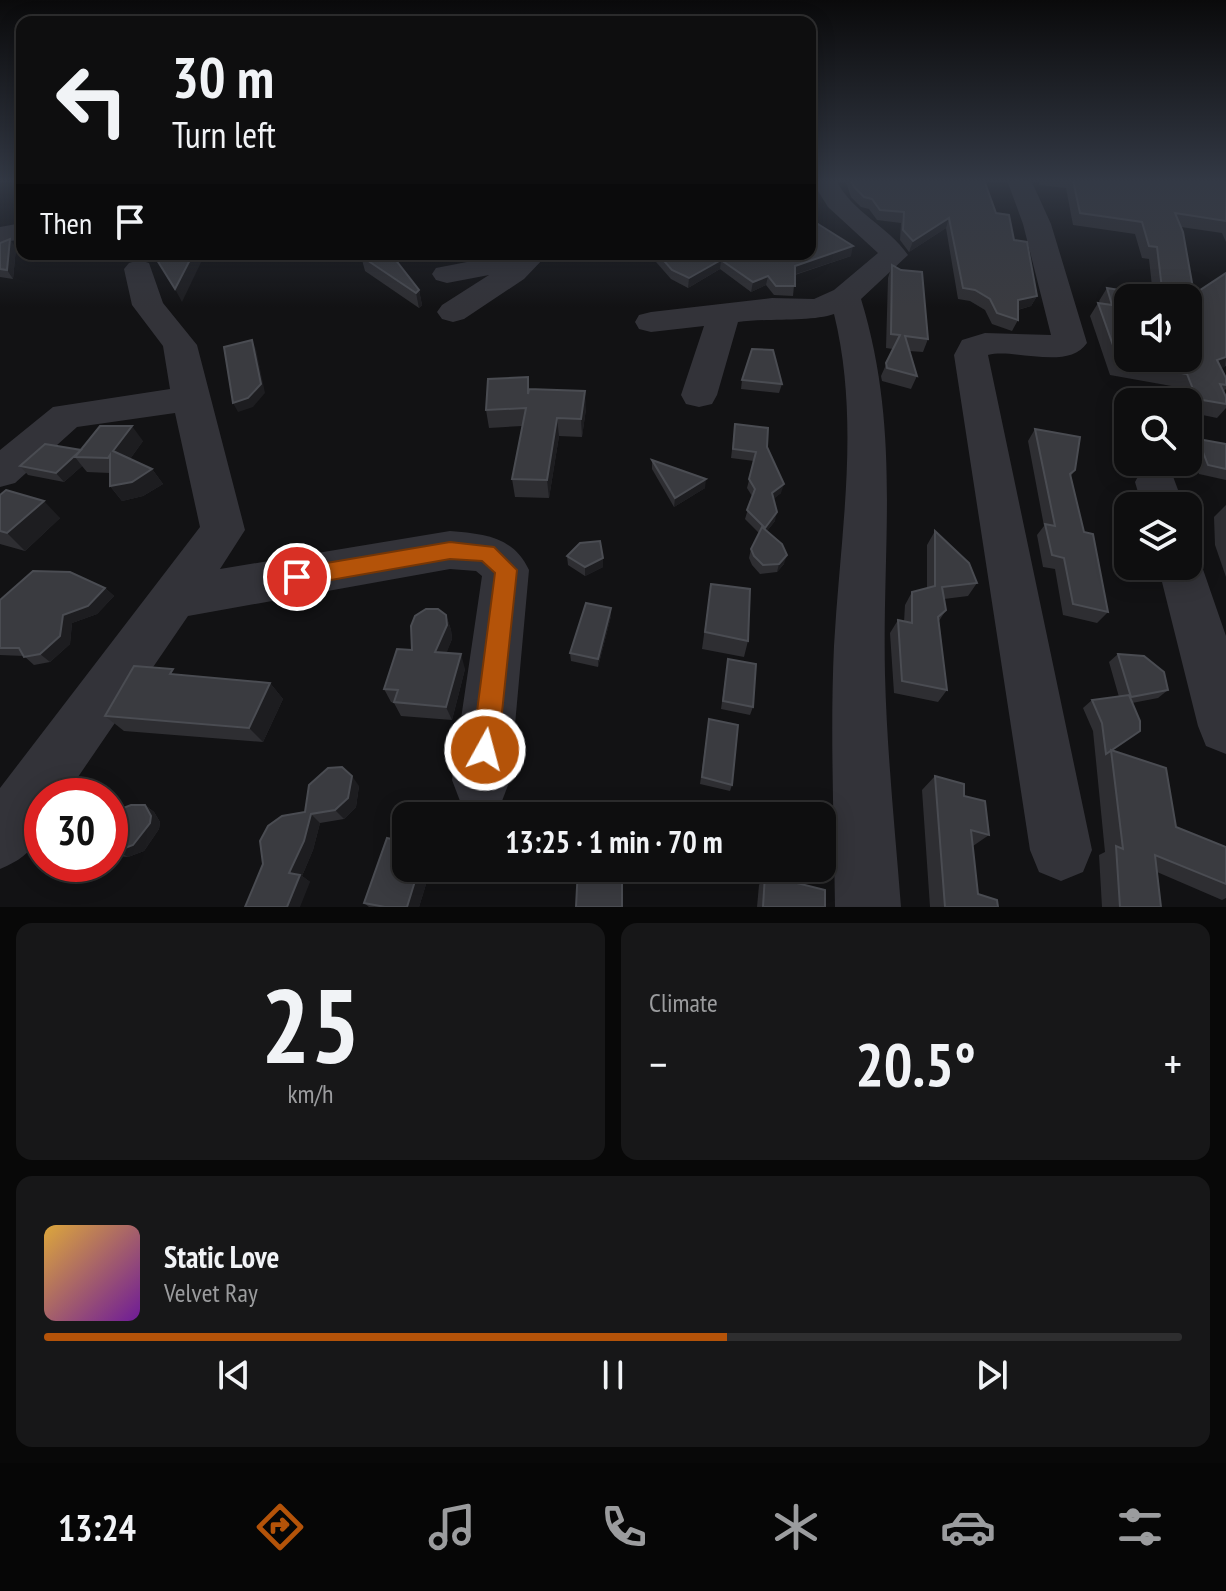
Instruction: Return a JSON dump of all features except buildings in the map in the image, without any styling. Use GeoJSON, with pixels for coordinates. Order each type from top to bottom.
{"type":"FeatureCollection","features":[{"type":"Feature","properties":{"kind":"street"},"geometry":{"type":"LineString","coordinates":[[651,322],[724,313],[819,309],[845,297],[894,255],[886,241],[862,222]]}},
{"type":"Feature","properties":{"kind":"street"},"geometry":{"type":"LineString","coordinates":[[1036,222],[1070,343],[1061,346],[985,343],[974,347],[971,355],[1061,850]]}},
{"type":"Feature","properties":{"kind":"street"},"geometry":{"type":"LineString","coordinates":[[447,274],[521,260]]}},
{"type":"Feature","properties":{"kind":"street"},"geometry":{"type":"LineString","coordinates":[[453,312],[529,260]]}},
{"type":"Feature","properties":{"kind":"street"},"geometry":{"type":"LineString","coordinates":[[0,838],[223,530],[180,345],[148,305],[139,269]]}},
{"type":"Feature","properties":{"kind":"street"},"geometry":{"type":"LineString","coordinates":[[845,297],[854,323],[868,414],[859,676],[868,907]]}},
{"type":"Feature","properties":{"kind":"street"},"geometry":{"type":"LineString","coordinates":[[699,395],[724,313]]}},
{"type":"Feature","properties":{"kind":"street"},"geometry":{"type":"LineString","coordinates":[[0,472],[66,416],[190,398]]}},
{"type":"Feature","properties":{"kind":"street"},"geometry":{"type":"LineString","coordinates":[[174,598],[450,550],[487,553],[506,570],[481,780]]}},
{"type":"Feature","properties":{"kind":"street"},"geometry":{"type":"LineString","coordinates":[[1185,580],[1226,726]]}},
{"type":"Feature","properties":{"kind":"route"},"geometry":{"type":"LineString","coordinates":[[297,577],[450,550],[487,553],[506,570],[485,750]]}}]}
